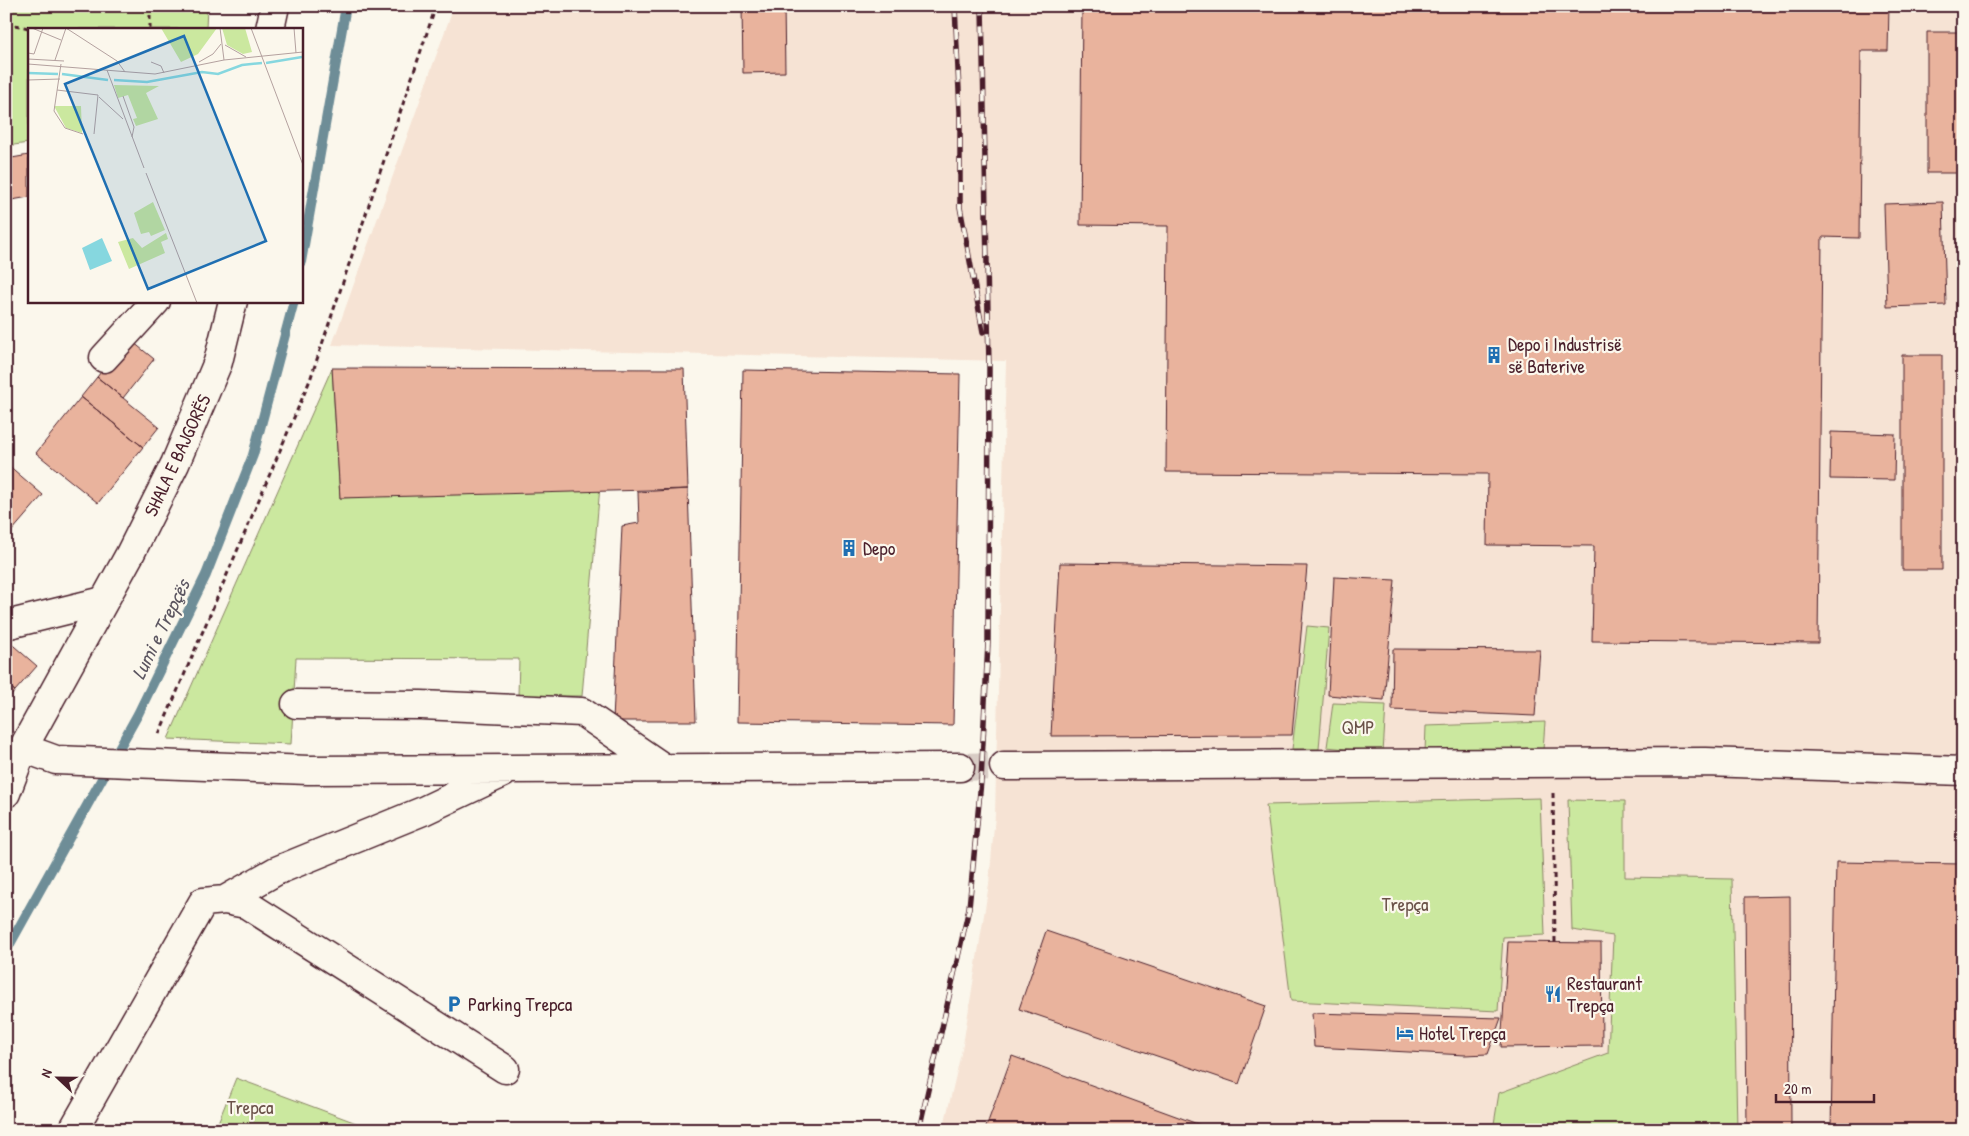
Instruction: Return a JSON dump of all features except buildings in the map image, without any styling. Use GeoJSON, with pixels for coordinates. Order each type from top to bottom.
{"type":"FeatureCollection","features":[{"type":"Feature","properties":{"kind":"main road"},"geometry":{"type":"LineString","coordinates":[[265,28],[266,6]]}},
{"type":"Feature","properties":{"kind":"main road"},"geometry":{"type":"LineString","coordinates":[[270,28],[275,6]]}},
{"type":"Feature","properties":{"kind":"main road"},"geometry":{"type":"LineString","coordinates":[[104,358],[155,302]]}},
{"type":"Feature","properties":{"kind":"main road","name":"SHALA E BAJGORËS"},"geometry":{"type":"LineString","coordinates":[[15,757],[130,554],[175,464],[218,362],[233,302]]}},
{"type":"Feature","properties":{"kind":"main road"},"geometry":{"type":"LineString","coordinates":[[6,625],[103,601]]}},
{"type":"Feature","properties":{"kind":"main road"},"geometry":{"type":"LineString","coordinates":[[296,704],[421,705],[582,712],[664,768]]}},
{"type":"Feature","properties":{"kind":"main road"},"geometry":{"type":"LineString","coordinates":[[6,794],[15,757],[308,770],[960,767]]}},
{"type":"Feature","properties":{"kind":"main road"},"geometry":{"type":"LineString","coordinates":[[1004,766],[1706,762],[1963,771]]}},
{"type":"Feature","properties":{"kind":"main road"},"geometry":{"type":"LineString","coordinates":[[225,900],[276,871],[423,811],[511,769]]}},
{"type":"Feature","properties":{"kind":"main road"},"geometry":{"type":"LineString","coordinates":[[74,1130],[203,902],[225,900],[246,904],[505,1069]]}},
{"type":"Feature","properties":{"kind":"path"},"geometry":{"type":"LineString","coordinates":[[150,6],[150,28]]}},
{"type":"Feature","properties":{"kind":"path"},"geometry":{"type":"LineString","coordinates":[[140,764],[310,380],[436,6]]}},
{"type":"Feature","properties":{"kind":"path"},"geometry":{"type":"LineString","coordinates":[[6,23],[28,28]]}},
{"type":"Feature","properties":{"kind":"path"},"geometry":{"type":"LineString","coordinates":[[1553,763],[1555,942]]}},
{"type":"Feature","properties":{"kind":"shaded area"},"geometry":{"type":"Polygon","coordinates":[[[454,6],[1963,6],[1963,1130],[943,1130],[963,1045],[989,884],[995,815],[1006,361],[332,345],[454,6]]]}},
{"type":"Feature","properties":{"kind":"green space"},"geometry":{"type":"Polygon","coordinates":[[[6,6],[207,6],[206,28],[28,28],[28,143],[6,146],[6,6]]]}},
{"type":"Feature","properties":{"kind":"green space"},"geometry":{"type":"Polygon","coordinates":[[[332,368],[340,498],[600,486],[582,696],[518,696],[519,659],[296,658],[291,744],[168,739],[332,368]]]}},
{"type":"Feature","properties":{"kind":"green space","name":"QMP"},"geometry":{"type":"Polygon","coordinates":[[[1307,626],[1329,628],[1319,749],[1292,749],[1307,626]]]}},
{"type":"Feature","properties":{"kind":"green space","name":"QMP"},"geometry":{"type":"Polygon","coordinates":[[[1333,703],[1386,705],[1383,753],[1327,747],[1333,703]]]}},
{"type":"Feature","properties":{"kind":"green space"},"geometry":{"type":"Polygon","coordinates":[[[1545,722],[1543,750],[1425,752],[1426,726],[1545,722]]]}},
{"type":"Feature","properties":{"kind":"green space","name":"Trepça"},"geometry":{"type":"Polygon","coordinates":[[[1540,798],[1545,935],[1503,937],[1498,1011],[1291,1001],[1266,805],[1540,798]]]}},
{"type":"Feature","properties":{"kind":"green space"},"geometry":{"type":"Polygon","coordinates":[[[1568,800],[1625,801],[1625,877],[1732,879],[1737,1130],[1493,1130],[1499,1093],[1608,1053],[1613,936],[1572,930],[1568,800]]]}},
{"type":"Feature","properties":{"kind":"green space","name":"Trepca"},"geometry":{"type":"Polygon","coordinates":[[[236,1078],[375,1130],[215,1130],[236,1078]]]}},
{"type":"Feature","properties":{"kind":"waterway","name":"Lumi e Trepçës"},"geometry":{"type":"LineString","coordinates":[[302,256],[346,6]]}},
{"type":"Feature","properties":{"kind":"waterway","name":"Lumi e Trepçës"},"geometry":{"type":"LineString","coordinates":[[6,951],[138,714],[206,575],[253,455],[294,302]]}},
{"type":"Feature","properties":{"kind":"tunnel"},"geometry":{"type":"LineString","coordinates":[[960,767],[1004,766]]}},
{"type":"Feature","properties":{"kind":"railway"},"geometry":{"type":"LineString","coordinates":[[955,6],[960,112],[960,207],[983,332]]}},
{"type":"Feature","properties":{"kind":"railway"},"geometry":{"type":"LineString","coordinates":[[919,1130],[969,908],[981,781],[988,643],[989,366],[982,6]]}},
{"type":"Feature","properties":{"kind":"place","name":"Depo i Industrisë së Baterive"},"geometry":{"type":"Point","coordinates":[1494,355]}},
{"type":"Feature","properties":{"kind":"place","name":"Depo"},"geometry":{"type":"Point","coordinates":[849,548]}},
{"type":"Feature","properties":{"kind":"place","name":"Restaurant Trepça"},"geometry":{"type":"Point","coordinates":[1553,994]}},
{"type":"Feature","properties":{"kind":"place","name":"Parking Trepca"},"geometry":{"type":"Point","coordinates":[454,1004]}},
{"type":"Feature","properties":{"kind":"place","name":"Hotel Trepça"},"geometry":{"type":"Point","coordinates":[1405,1033]}}]}
